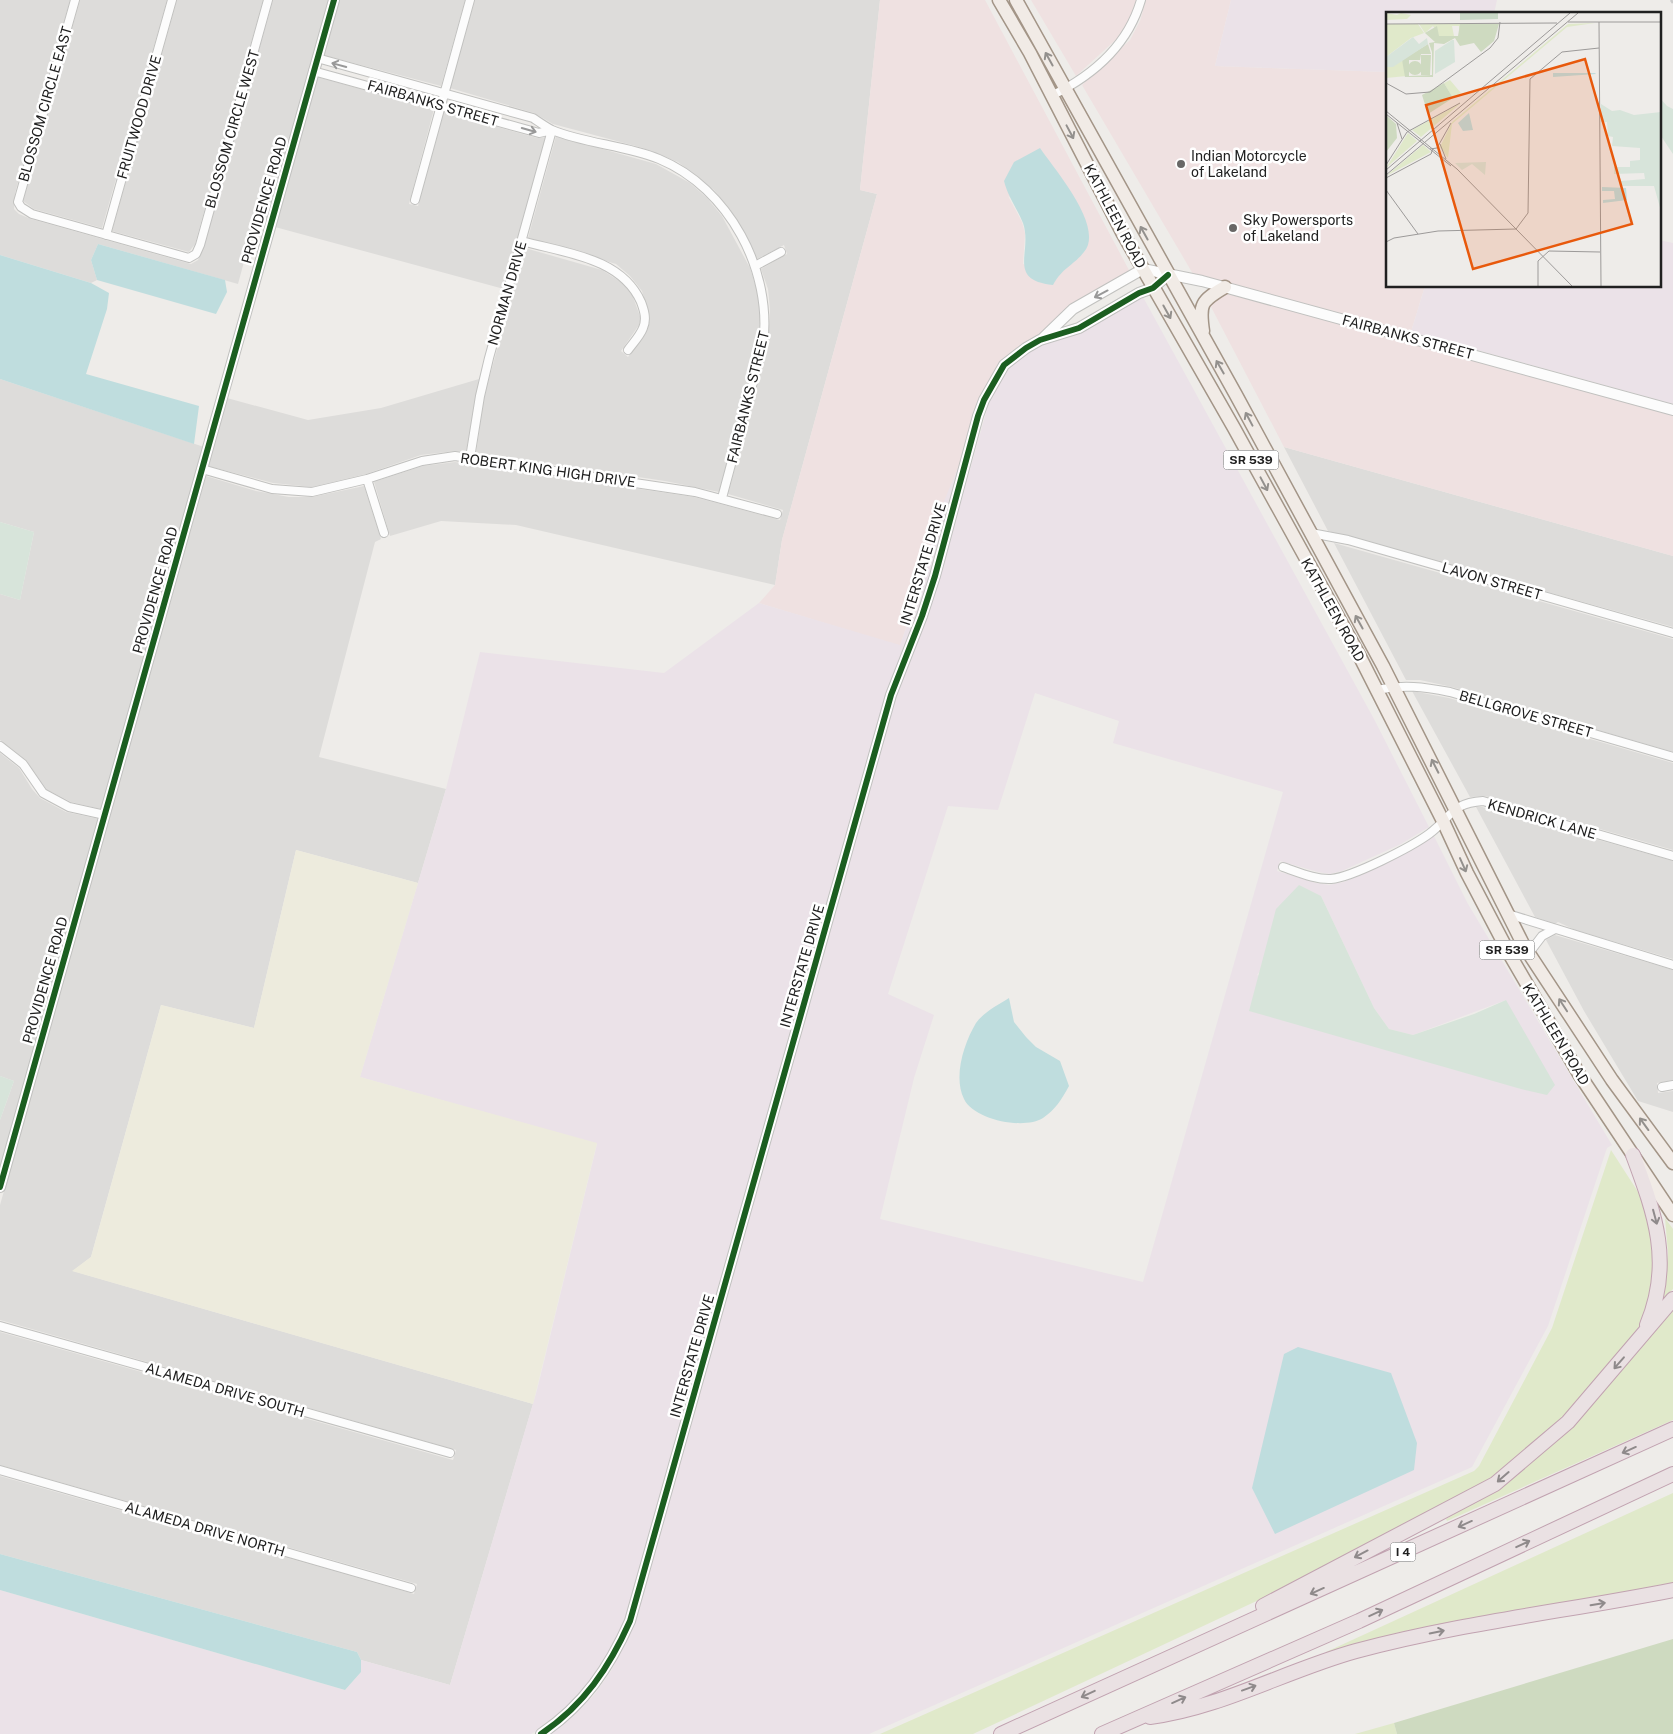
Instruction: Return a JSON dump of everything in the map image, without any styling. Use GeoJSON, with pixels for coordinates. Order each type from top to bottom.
{"type":"FeatureCollection","features":[{"type":"Feature","properties":{"kind":"highway"},"geometry":{"type":"LineString","coordinates":[[1633,1155],[1653,1211],[1660,1237],[1662,1262],[1654,1306],[1639,1341]]}},
{"type":"Feature","properties":{"kind":"highway"},"geometry":{"type":"LineString","coordinates":[[1132,1674],[1495,1484],[1568,1422],[1673,1299]]}},
{"type":"Feature","properties":{"kind":"highway","name":"I 4"},"geometry":{"type":"LineString","coordinates":[[1001,1734],[1673,1429]]}},
{"type":"Feature","properties":{"kind":"highway"},"geometry":{"type":"LineString","coordinates":[[1102,1734],[1359,1621],[1673,1474]]}},
{"type":"Feature","properties":{"kind":"highway"},"geometry":{"type":"LineString","coordinates":[[1134,1719],[1178,1713],[1328,1659],[1412,1636],[1673,1590]]}},
{"type":"Feature","properties":{"kind":"main road","name":"KATHLEEN ROAD"},"geometry":{"type":"LineString","coordinates":[[999,0],[1030,53],[1143,269],[1234,428],[1376,690],[1510,955],[1579,1074],[1673,1215]]}},
{"type":"Feature","properties":{"kind":"main road","name":"KATHLEEN ROAD"},"geometry":{"type":"LineString","coordinates":[[1016,0],[1311,533],[1393,686],[1507,914],[1529,954],[1612,1080],[1673,1163]]}},
{"type":"Feature","properties":{"kind":"main road"},"geometry":{"type":"LineString","coordinates":[[1204,339],[1200,309],[1209,297],[1225,287]]}},
{"type":"Feature","properties":{"kind":"street","name":"BLOSSOM CIRCLE EAST"},"geometry":{"type":"LineString","coordinates":[[75,0],[18,202],[21,207],[32,214],[106,234]]}},
{"type":"Feature","properties":{"kind":"street","name":"FRUITWOOD DRIVE"},"geometry":{"type":"LineString","coordinates":[[106,234],[172,0]]}},
{"type":"Feature","properties":{"kind":"street","name":"BLOSSOM CIRCLE WEST"},"geometry":{"type":"LineString","coordinates":[[106,234],[192,257],[200,245],[268,0]]}},
{"type":"Feature","properties":{"kind":"street","name":"PROVIDENCE ROAD"},"geometry":{"type":"LineString","coordinates":[[0,1187],[334,0]]}},
{"type":"Feature","properties":{"kind":"street"},"geometry":{"type":"LineString","coordinates":[[415,200],[470,0]]}},
{"type":"Feature","properties":{"kind":"street"},"geometry":{"type":"LineString","coordinates":[[1051,96],[1066,89],[1091,71],[1120,44],[1136,19],[1141,0]]}},
{"type":"Feature","properties":{"kind":"street","name":"FAIRBANKS STREET"},"geometry":{"type":"LineString","coordinates":[[317,58],[533,118],[552,130],[658,159],[693,178],[711,194],[726,212],[755,266],[763,291],[765,310],[763,345],[722,498]]}},
{"type":"Feature","properties":{"kind":"street","name":"FAIRBANKS STREET"},"geometry":{"type":"LineString","coordinates":[[313,71],[539,133],[552,130]]}},
{"type":"Feature","properties":{"kind":"street","name":"NORMAN DRIVE"},"geometry":{"type":"LineString","coordinates":[[470,458],[480,396],[552,130]]}},
{"type":"Feature","properties":{"kind":"street"},"geometry":{"type":"LineString","coordinates":[[522,241],[604,264],[627,280],[637,294],[646,319],[644,327],[628,350]]}},
{"type":"Feature","properties":{"kind":"street"},"geometry":{"type":"LineString","coordinates":[[755,266],[781,252]]}},
{"type":"Feature","properties":{"kind":"street","name":"FAIRBANKS STREET"},"geometry":{"type":"LineString","coordinates":[[1143,269],[1225,287],[1673,410]]}},
{"type":"Feature","properties":{"kind":"street","name":"INTERSTATE DRIVE"},"geometry":{"type":"LineString","coordinates":[[541,1734],[571,1711],[591,1690],[607,1669],[630,1621],[890,695],[922,616],[935,576],[984,400],[1004,365],[1040,340],[1074,309],[1143,269]]}},
{"type":"Feature","properties":{"kind":"street","name":"INTERSTATE DRIVE"},"geometry":{"type":"LineString","coordinates":[[1040,340],[1079,328],[1139,293],[1154,288],[1168,275]]}},
{"type":"Feature","properties":{"kind":"street","name":"ROBERT KING HIGH DRIVE"},"geometry":{"type":"LineString","coordinates":[[202,469],[257,486],[289,492],[312,492],[368,479],[422,460],[455,456],[664,486],[722,498],[777,514]]}},
{"type":"Feature","properties":{"kind":"street"},"geometry":{"type":"LineString","coordinates":[[368,479],[384,533]]}},
{"type":"Feature","properties":{"kind":"street","name":"LAVON STREET"},"geometry":{"type":"LineString","coordinates":[[1311,533],[1348,540],[1673,633]]}},
{"type":"Feature","properties":{"kind":"street","name":"BELLGROVE STREET"},"geometry":{"type":"LineString","coordinates":[[1376,690],[1393,686],[1418,686],[1450,692],[1673,757]]}},
{"type":"Feature","properties":{"kind":"street"},"geometry":{"type":"LineString","coordinates":[[0,746],[23,764],[43,793],[69,807],[105,815]]}},
{"type":"Feature","properties":{"kind":"street","name":"KENDRICK LANE"},"geometry":{"type":"LineString","coordinates":[[1283,867],[1317,877],[1330,879],[1343,877],[1402,849],[1430,833],[1464,803],[1483,801],[1673,856]]}},
{"type":"Feature","properties":{"kind":"street"},"geometry":{"type":"LineString","coordinates":[[1507,914],[1673,965]]}},
{"type":"Feature","properties":{"kind":"street"},"geometry":{"type":"LineString","coordinates":[[1529,954],[1542,936],[1555,929]]}},
{"type":"Feature","properties":{"kind":"street"},"geometry":{"type":"LineString","coordinates":[[1662,1087],[1673,1085]]}},
{"type":"Feature","properties":{"kind":"street","name":"ALAMEDA DRIVE SOUTH"},"geometry":{"type":"LineString","coordinates":[[0,1326],[450,1453]]}},
{"type":"Feature","properties":{"kind":"street","name":"ALAMEDA DRIVE NORTH"},"geometry":{"type":"LineString","coordinates":[[0,1470],[411,1588]]}},
{"type":"Feature","properties":{"kind":"shaded area"},"geometry":{"type":"Polygon","coordinates":[[[0,0],[70,0],[15,193],[14,209],[19,214],[31,219],[191,264],[198,260],[204,246],[273,0],[329,0],[266,224],[255,221],[238,284],[98,244],[91,260],[97,280],[91,283],[0,255],[0,0]]]}},
{"type":"Feature","properties":{"kind":"shaded area"},"geometry":{"type":"Polygon","coordinates":[[[80,0],[167,0],[102,228],[34,209],[23,201],[80,0]]]}},
{"type":"Feature","properties":{"kind":"shaded area"},"geometry":{"type":"Polygon","coordinates":[[[177,0],[263,0],[195,244],[189,252],[112,231],[177,0]]]}},
{"type":"Feature","properties":{"kind":"shaded area"},"geometry":{"type":"Polygon","coordinates":[[[339,0],[465,0],[441,86],[323,55],[339,0]]]}},
{"type":"Feature","properties":{"kind":"shaded area"},"geometry":{"type":"Polygon","coordinates":[[[475,0],[880,0],[860,190],[877,194],[782,540],[775,585],[516,525],[441,521],[390,536],[374,482],[423,466],[455,462],[694,497],[780,520],[783,510],[728,494],[768,345],[770,309],[768,289],[761,269],[787,254],[784,245],[757,259],[730,209],[714,190],[678,162],[643,148],[553,124],[534,113],[450,88],[475,0]]]}},
{"type":"Feature","properties":{"kind":"shaded area"},"geometry":{"type":"Polygon","coordinates":[[[880,0],[985,0],[1130,272],[1072,304],[1038,335],[1001,361],[961,460],[900,646],[759,603],[775,585],[782,540],[877,194],[860,190],[880,0]],[[1008,196],[1022,222],[1025,233],[1023,264],[1060,272],[1085,251],[1008,196]]]}},
{"type":"Feature","properties":{"kind":"shaded area"},"geometry":{"type":"Polygon","coordinates":[[[1031,0],[1136,0],[1131,17],[1122,34],[1076,76],[1031,0]]]}},
{"type":"Feature","properties":{"kind":"shaded area"},"geometry":{"type":"Polygon","coordinates":[[[1146,0],[1231,0],[1215,66],[1386,72],[1386,288],[1424,288],[1411,332],[1229,283],[1228,280],[1225,282],[1193,274],[1082,85],[1130,40],[1140,21],[1146,0]]]}},
{"type":"Feature","properties":{"kind":"shaded area"},"geometry":{"type":"Polygon","coordinates":[[[1231,0],[1497,0],[1494,12],[1386,12],[1386,72],[1215,66],[1231,0]]]}},
{"type":"Feature","properties":{"kind":"shaded area"},"geometry":{"type":"Polygon","coordinates":[[[317,77],[434,109],[409,204],[418,206],[444,112],[537,138],[546,137],[504,289],[275,227],[317,77]]]}},
{"type":"Feature","properties":{"kind":"shaded area"},"geometry":{"type":"Polygon","coordinates":[[[1660,98],[1667,106],[1673,109],[1673,154],[1660,134],[1660,98]]]}},
{"type":"Feature","properties":{"kind":"shaded area"},"geometry":{"type":"Polygon","coordinates":[[[556,136],[656,164],[690,183],[707,198],[722,216],[750,268],[758,293],[760,310],[759,344],[719,492],[665,481],[476,453],[484,397],[525,248],[602,270],[624,284],[633,297],[641,319],[621,351],[628,357],[648,328],[650,317],[642,291],[630,276],[616,264],[528,238],[556,136]]]}},
{"type":"Feature","properties":{"kind":"shaded area"},"geometry":{"type":"Polygon","coordinates":[[[1660,240],[1673,243],[1673,404],[1411,332],[1424,288],[1660,288],[1660,240]]]}},
{"type":"Feature","properties":{"kind":"shaded area"},"geometry":{"type":"Polygon","coordinates":[[[1225,293],[1673,415],[1673,556],[1284,447],[1209,303],[1225,293]]]}},
{"type":"Feature","properties":{"kind":"shaded area"},"geometry":{"type":"Polygon","coordinates":[[[1143,297],[1374,719],[1429,827],[1401,844],[1342,871],[1330,874],[1280,861],[1277,871],[1316,883],[1329,885],[1344,882],[1404,854],[1434,836],[1468,904],[1612,1145],[1607,1148],[1548,1326],[1472,1467],[869,1734],[550,1734],[575,1714],[595,1694],[611,1671],[635,1622],[895,697],[940,577],[989,402],[1007,369],[1029,352],[1042,345],[1080,333],[1143,297]],[[1035,693],[998,810],[948,806],[888,994],[934,1015],[914,1078],[880,1219],[1143,1282],[1283,792],[1113,743],[1119,721],[1035,693]],[[1321,896],[1257,975],[1521,1089],[1506,1000],[1413,1035],[1389,1029],[1374,1008],[1321,896]]]}},
{"type":"Feature","properties":{"kind":"shaded area"},"geometry":{"type":"Polygon","coordinates":[[[0,379],[204,447],[101,809],[71,802],[46,789],[26,760],[0,740],[0,594],[20,600],[34,532],[0,522],[0,379]]]}},
{"type":"Feature","properties":{"kind":"shaded area"},"geometry":{"type":"Polygon","coordinates":[[[479,379],[466,452],[455,451],[421,455],[366,474],[312,487],[273,483],[208,466],[227,398],[308,420],[381,408],[479,379]]]}},
{"type":"Feature","properties":{"kind":"shaded area"},"geometry":{"type":"Polygon","coordinates":[[[1284,447],[1673,556],[1673,627],[1328,531],[1284,447]]]}},
{"type":"Feature","properties":{"kind":"shaded area"},"geometry":{"type":"Polygon","coordinates":[[[961,460],[931,574],[918,614],[886,694],[626,1619],[615,1644],[588,1687],[552,1721],[531,1734],[0,1734],[0,1590],[345,1690],[361,1672],[361,1660],[450,1685],[537,1390],[597,1144],[360,1077],[446,789],[480,652],[664,673],[759,603],[900,645],[921,587],[938,516],[961,460]]]}},
{"type":"Feature","properties":{"kind":"shaded area"},"geometry":{"type":"Polygon","coordinates":[[[206,476],[256,491],[289,497],[312,497],[364,486],[381,539],[375,542],[319,757],[446,789],[418,883],[296,850],[254,1028],[161,1005],[91,1257],[73,1271],[533,1404],[450,1685],[361,1660],[357,1652],[0,1554],[0,1476],[414,1594],[417,1584],[0,1465],[0,1332],[453,1460],[456,1450],[0,1320],[0,1205],[206,476]]]}},
{"type":"Feature","properties":{"kind":"shaded area"},"geometry":{"type":"Polygon","coordinates":[[[0,522],[34,532],[20,600],[0,594],[0,522]]]}},
{"type":"Feature","properties":{"kind":"shaded area"},"geometry":{"type":"Polygon","coordinates":[[[1334,543],[1673,639],[1673,752],[1452,687],[1420,680],[1406,680],[1334,543]]]}},
{"type":"Feature","properties":{"kind":"shaded area"},"geometry":{"type":"Polygon","coordinates":[[[1412,691],[1449,698],[1673,763],[1673,850],[1485,796],[1470,797],[1412,691]]]}},
{"type":"Feature","properties":{"kind":"shaded area"},"geometry":{"type":"Polygon","coordinates":[[[0,753],[19,768],[40,798],[66,812],[99,819],[0,1170],[0,1120],[14,1081],[0,1076],[0,753]]]}},
{"type":"Feature","properties":{"kind":"shaded area"},"geometry":{"type":"Polygon","coordinates":[[[1476,807],[1482,807],[1673,861],[1673,959],[1575,930],[1558,922],[1555,924],[1535,917],[1476,807]]]}},
{"type":"Feature","properties":{"kind":"shaded area"},"geometry":{"type":"Polygon","coordinates":[[[296,850],[418,883],[360,1077],[597,1143],[533,1404],[72,1271],[91,1257],[161,1005],[254,1028],[296,850]]]}},
{"type":"Feature","properties":{"kind":"shaded area"},"geometry":{"type":"Polygon","coordinates":[[[1299,885],[1321,896],[1374,1008],[1389,1029],[1413,1035],[1474,1014],[1506,1000],[1555,1085],[1547,1095],[1249,1011],[1276,909],[1299,885]]]}},
{"type":"Feature","properties":{"kind":"shaded area"},"geometry":{"type":"Polygon","coordinates":[[[1555,935],[1673,970],[1673,1080],[1657,1083],[1658,1093],[1673,1091],[1673,1112],[1638,1101],[1584,1011],[1546,940],[1555,935]]]}},
{"type":"Feature","properties":{"kind":"shaded area"},"geometry":{"type":"Polygon","coordinates":[[[0,1076],[14,1081],[0,1120],[0,1076]]]}},
{"type":"Feature","properties":{"kind":"green space"},"geometry":{"type":"Polygon","coordinates":[[[1611,1150],[1642,1198],[1658,1262],[1646,1315],[1629,1343],[1565,1416],[1482,1487],[1327,1568],[973,1734],[880,1734],[1474,1471],[1479,1466],[1552,1328],[1611,1150]]]}},
{"type":"Feature","properties":{"kind":"green space"},"geometry":{"type":"Polygon","coordinates":[[[1665,1218],[1673,1229],[1673,1289],[1663,1299],[1668,1253],[1665,1218]]]}},
{"type":"Feature","properties":{"kind":"green space"},"geometry":{"type":"Polygon","coordinates":[[[1673,1309],[1673,1420],[1447,1521],[1446,1519],[1488,1493],[1580,1417],[1673,1309]]]}},
{"type":"Feature","properties":{"kind":"green space"},"geometry":{"type":"Polygon","coordinates":[[[1673,1493],[1673,1586],[1328,1655],[1326,1652],[1673,1493]]]}},
{"type":"Feature","properties":{"kind":"green space"},"geometry":{"type":"Polygon","coordinates":[[[1673,1639],[1673,1734],[1397,1734],[1394,1723],[1673,1639]]]}},
{"type":"Feature","properties":{"kind":"green space"},"geometry":{"type":"Polygon","coordinates":[[[1394,1723],[1397,1734],[1355,1734],[1394,1723]]]}},
{"type":"Feature","properties":{"kind":"water"},"geometry":{"type":"Polygon","coordinates":[[[1040,148],[1076,199],[1088,228],[1089,241],[1084,252],[1064,270],[1053,285],[1039,282],[1030,277],[1025,271],[1025,234],[1023,223],[1004,181],[1014,162],[1040,148]]]}},
{"type":"Feature","properties":{"kind":"water"},"geometry":{"type":"Polygon","coordinates":[[[98,244],[225,280],[227,292],[216,314],[97,280],[91,260],[98,244]]]}},
{"type":"Feature","properties":{"kind":"water"},"geometry":{"type":"Polygon","coordinates":[[[0,255],[91,283],[109,293],[107,309],[86,374],[199,406],[194,444],[0,379],[0,255]]]}},
{"type":"Feature","properties":{"kind":"water"},"geometry":{"type":"Polygon","coordinates":[[[1009,998],[1014,1022],[1036,1047],[1060,1061],[1069,1086],[1061,1100],[1043,1118],[1024,1123],[1000,1121],[978,1113],[969,1106],[961,1090],[961,1060],[976,1023],[983,1015],[1009,998]]]}},
{"type":"Feature","properties":{"kind":"water"},"geometry":{"type":"Polygon","coordinates":[[[1298,1347],[1391,1373],[1417,1443],[1414,1470],[1275,1534],[1252,1488],[1284,1354],[1298,1347]]]}},
{"type":"Feature","properties":{"kind":"water"},"geometry":{"type":"Polygon","coordinates":[[[0,1554],[357,1652],[361,1660],[361,1672],[345,1690],[0,1590],[0,1554]]]}},
{"type":"Feature","properties":{"kind":"cycle path"},"geometry":{"type":"LineString","coordinates":[[0,1187],[334,0]]}},
{"type":"Feature","properties":{"kind":"cycle path"},"geometry":{"type":"LineString","coordinates":[[541,1734],[583,1698],[604,1670],[630,1621],[891,695],[922,616],[935,576],[984,400],[1004,365],[1026,348],[1040,340],[1079,328],[1139,293],[1153,288],[1168,275]]}},
{"type":"Feature","properties":{"kind":"place","name":"Indian Motorcycle of Lakeland"},"geometry":{"type":"Point","coordinates":[1181,164]}},
{"type":"Feature","properties":{"kind":"place","name":"Sky Powersports of Lakeland"},"geometry":{"type":"Point","coordinates":[1233,228]}}]}
